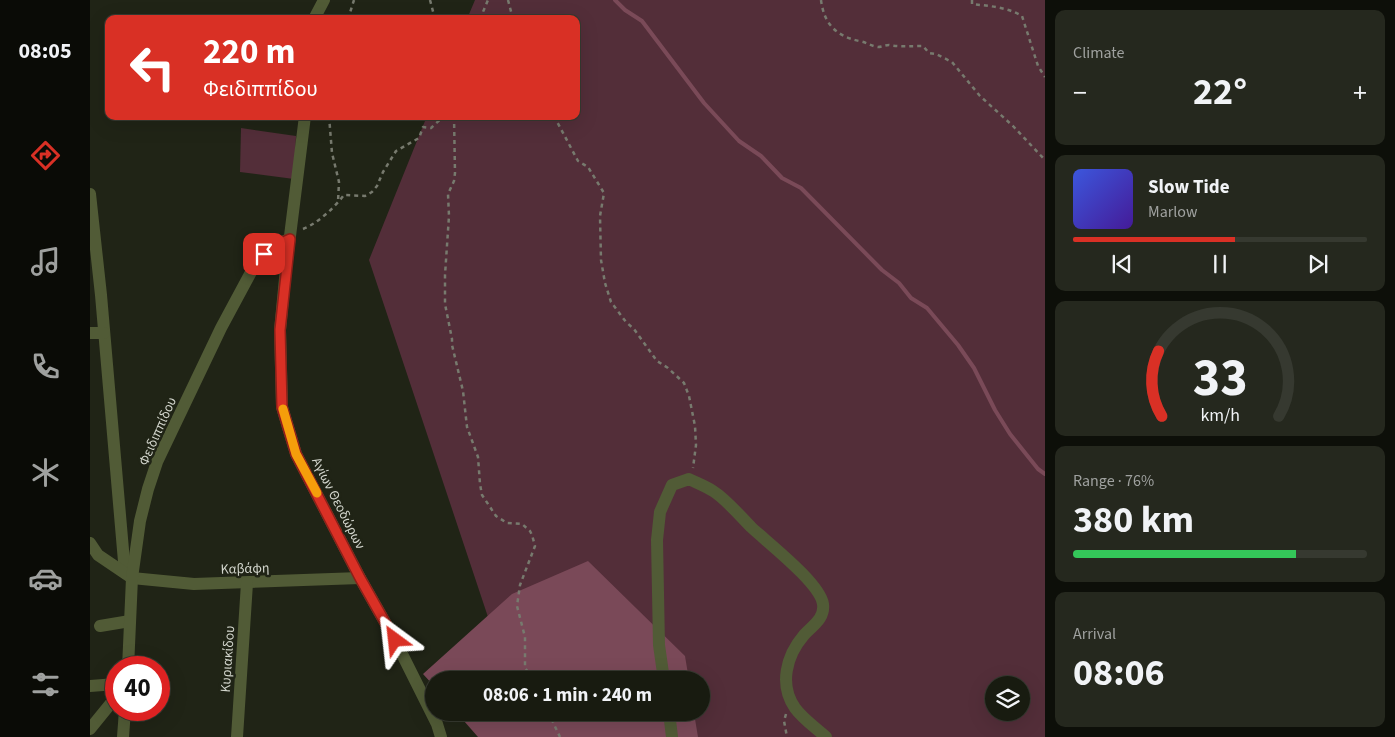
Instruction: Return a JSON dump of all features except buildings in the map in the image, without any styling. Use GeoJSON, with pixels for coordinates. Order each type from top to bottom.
{"type":"FeatureCollection","features":[{"type":"Feature","properties":{"kind":"street"},"geometry":{"type":"LineString","coordinates":[[314,15],[316,0]]}},
{"type":"Feature","properties":{"kind":"street"},"geometry":{"type":"LineString","coordinates":[[316,15],[324,0]]}},
{"type":"Feature","properties":{"kind":"street","name":"Αγίων Θεοδώρων"},"geometry":{"type":"LineString","coordinates":[[305,120],[280,330],[282,407],[296,454],[360,578],[395,640],[437,724],[441,737]]}},
{"type":"Feature","properties":{"kind":"street"},"geometry":{"type":"LineString","coordinates":[[90,194],[92,231],[101,295],[128,575]]}},
{"type":"Feature","properties":{"kind":"street","name":"Φειδιππίδου"},"geometry":{"type":"LineString","coordinates":[[129,656],[130,621],[128,575],[148,489],[157,462],[221,328],[257,261],[272,247],[290,237]]}},
{"type":"Feature","properties":{"kind":"street"},"geometry":{"type":"LineString","coordinates":[[90,333],[104,333]]}},
{"type":"Feature","properties":{"kind":"street"},"geometry":{"type":"LineString","coordinates":[[663,671],[659,645],[657,586],[657,540],[660,512],[672,485],[689,479],[714,492],[762,538],[793,564],[820,594],[823,605],[822,615],[804,635],[790,657],[786,676],[787,692],[796,709],[826,737]]}},
{"type":"Feature","properties":{"kind":"street"},"geometry":{"type":"LineString","coordinates":[[90,543],[98,555],[128,575]]}},
{"type":"Feature","properties":{"kind":"street","name":"Καβάφη"},"geometry":{"type":"LineString","coordinates":[[128,575],[194,584],[360,578]]}},
{"type":"Feature","properties":{"kind":"street","name":"Κυριακίδου"},"geometry":{"type":"LineString","coordinates":[[237,737],[247,583]]}},
{"type":"Feature","properties":{"kind":"street"},"geometry":{"type":"LineString","coordinates":[[100,626],[130,621]]}},
{"type":"Feature","properties":{"kind":"street"},"geometry":{"type":"LineString","coordinates":[[90,686],[105,685]]}},
{"type":"Feature","properties":{"kind":"street"},"geometry":{"type":"LineString","coordinates":[[90,729],[105,711]]}},
{"type":"Feature","properties":{"kind":"street"},"geometry":{"type":"LineString","coordinates":[[123,737],[124,721]]}},
{"type":"Feature","properties":{"kind":"street"},"geometry":{"type":"LineString","coordinates":[[670,721],[672,737]]}},
{"type":"Feature","properties":{"kind":"path"},"geometry":{"type":"LineString","coordinates":[[349,15],[354,0]]}},
{"type":"Feature","properties":{"kind":"path"},"geometry":{"type":"LineString","coordinates":[[430,0],[434,15]]}},
{"type":"Feature","properties":{"kind":"path"},"geometry":{"type":"LineString","coordinates":[[482,15],[488,0]]}},
{"type":"Feature","properties":{"kind":"path"},"geometry":{"type":"LineString","coordinates":[[508,0],[512,15]]}},
{"type":"Feature","properties":{"kind":"path"},"geometry":{"type":"LineString","coordinates":[[821,0],[823,14],[838,34],[877,47],[887,45],[894,47],[923,46],[929,53],[936,54],[952,62],[980,96],[1013,126],[1045,160]]}},
{"type":"Feature","properties":{"kind":"path"},"geometry":{"type":"LineString","coordinates":[[972,0],[972,4],[1000,8],[1022,16],[1038,66],[1045,77]]}},
{"type":"Feature","properties":{"kind":"path"},"geometry":{"type":"LineString","coordinates":[[329,120],[332,153],[339,182],[338,203]]}},
{"type":"Feature","properties":{"kind":"path"},"geometry":{"type":"LineString","coordinates":[[290,237],[310,226],[338,203],[344,195],[365,196],[372,192],[396,151],[419,138],[423,128],[431,128],[440,120]]}},
{"type":"Feature","properties":{"kind":"path"},"geometry":{"type":"LineString","coordinates":[[453,120],[455,173],[454,181],[448,194],[449,216],[446,240],[445,304],[452,345],[463,390],[467,427],[478,458],[481,490],[496,516],[507,523],[522,524],[530,531],[535,546],[520,585],[517,606],[525,637],[525,668],[528,671]]}},
{"type":"Feature","properties":{"kind":"path"},"geometry":{"type":"LineString","coordinates":[[556,120],[578,161],[588,167],[604,193],[600,216],[602,260],[605,283],[611,302],[626,322],[634,329],[657,361],[668,368],[684,383],[689,396],[695,426],[696,445],[692,474],[689,479]]}},
{"type":"Feature","properties":{"kind":"path"},"geometry":{"type":"LineString","coordinates":[[552,721],[560,737]]}},
{"type":"Feature","properties":{"kind":"shaded area"},"geometry":{"type":"Polygon","coordinates":[[[475,0],[1045,0],[1045,737],[528,737],[523,721],[710,721],[710,671],[506,671],[369,260],[425,120],[580,120],[580,15],[469,15],[475,0]]]}},
{"type":"Feature","properties":{"kind":"shaded area"},"geometry":{"type":"Polygon","coordinates":[[[241,128],[296,136],[294,179],[240,172],[241,128]]]}},
{"type":"Feature","properties":{"kind":"shaded area"},"geometry":{"type":"Polygon","coordinates":[[[588,561],[685,656],[688,671],[426,671],[512,594],[588,561]]]}},
{"type":"Feature","properties":{"kind":"shaded area"},"geometry":{"type":"Polygon","coordinates":[[[464,721],[695,721],[698,737],[478,737],[464,721]]]}},
{"type":"Feature","properties":{"kind":"waterway"},"geometry":{"type":"LineString","coordinates":[[615,0],[625,10],[642,21],[704,103],[739,141],[761,156],[782,178],[801,188],[882,270],[899,283],[911,298],[927,308],[958,345],[974,368],[995,410],[1010,434],[1038,469],[1045,474]]}},
{"type":"Feature","properties":{"kind":"slow traffic"},"geometry":{"type":"LineString","coordinates":[[283,409],[296,454],[317,493]]}},
{"type":"Feature","properties":{"kind":"route"},"geometry":{"type":"LineString","coordinates":[[264,254],[272,247],[290,239],[280,330],[282,407],[296,454],[360,578],[395,640]]}}]}
